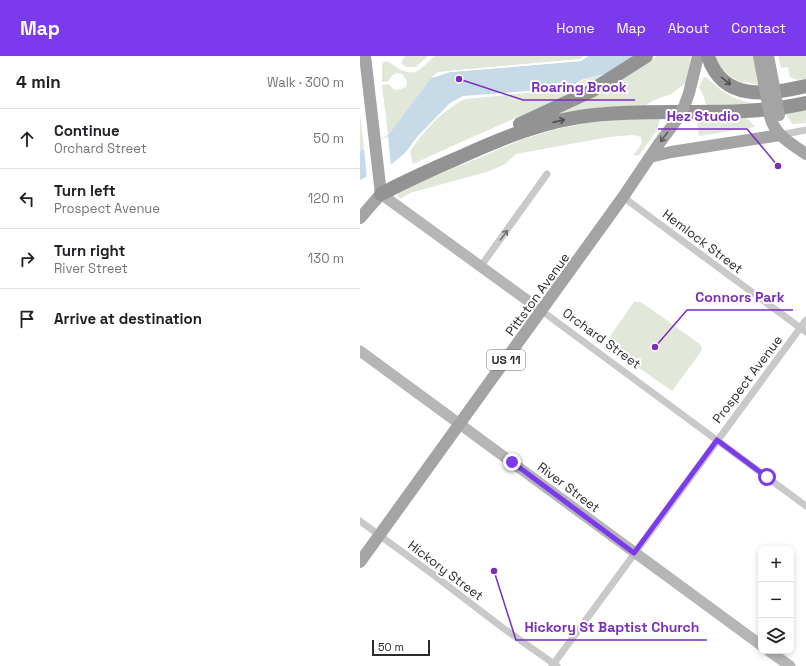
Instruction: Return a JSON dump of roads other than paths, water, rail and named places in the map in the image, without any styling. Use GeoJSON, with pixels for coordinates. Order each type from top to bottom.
{"type":"FeatureCollection","features":[{"type":"Feature","properties":{"kind":"highway"},"geometry":{"type":"LineString","coordinates":[[381,194],[401,177],[575,99],[607,82],[646,56]]}},
{"type":"Feature","properties":{"kind":"highway"},"geometry":{"type":"LineString","coordinates":[[708,56],[712,66],[722,78],[727,83],[740,90],[763,93],[806,86]]}},
{"type":"Feature","properties":{"kind":"highway"},"geometry":{"type":"LineString","coordinates":[[381,194],[403,182],[508,136],[531,128],[568,119],[594,115],[637,112],[748,111],[806,103]]}},
{"type":"Feature","properties":{"kind":"main road","name":"US 11"},"geometry":{"type":"LineString","coordinates":[[650,157],[678,118],[684,106],[689,93],[698,56]]}},
{"type":"Feature","properties":{"kind":"main road"},"geometry":{"type":"LineString","coordinates":[[759,56],[768,83],[775,115],[771,122],[780,135],[806,154]]}},
{"type":"Feature","properties":{"kind":"main road"},"geometry":{"type":"LineString","coordinates":[[768,56],[768,83]]}},
{"type":"Feature","properties":{"kind":"main road"},"geometry":{"type":"LineString","coordinates":[[360,218],[381,194],[364,60]]}},
{"type":"Feature","properties":{"kind":"main road"},"geometry":{"type":"LineString","coordinates":[[650,157],[671,152],[780,135]]}},
{"type":"Feature","properties":{"kind":"main road","name":"Pittston Avenue"},"geometry":{"type":"LineString","coordinates":[[360,562],[623,198],[650,157]]}},
{"type":"Feature","properties":{"kind":"main road","name":"Orchard Street"},"geometry":{"type":"LineString","coordinates":[[381,194],[542,311]]}},
{"type":"Feature","properties":{"kind":"main road","name":"River Street"},"geometry":{"type":"LineString","coordinates":[[360,351],[758,643]]}},
{"type":"Feature","properties":{"kind":"main road"},"geometry":{"type":"LineString","coordinates":[[773,654],[790,666]]}},
{"type":"Feature","properties":{"kind":"street"},"geometry":{"type":"LineString","coordinates":[[780,135],[806,130]]}},
{"type":"Feature","properties":{"kind":"street"},"geometry":{"type":"LineString","coordinates":[[481,266],[548,174]]}},
{"type":"Feature","properties":{"kind":"street","name":"Hemlock Street"},"geometry":{"type":"LineString","coordinates":[[623,198],[803,330]]}},
{"type":"Feature","properties":{"kind":"street","name":"Orchard Street"},"geometry":{"type":"LineString","coordinates":[[542,311],[806,506]]}},
{"type":"Feature","properties":{"kind":"street","name":"Prospect Avenue"},"geometry":{"type":"LineString","coordinates":[[554,665],[717,440],[803,330],[806,320]]}},
{"type":"Feature","properties":{"kind":"street","name":"Hickory Street"},"geometry":{"type":"LineString","coordinates":[[360,521],[554,665]]}},
{"type":"Feature","properties":{"kind":"water"},"geometry":{"type":"Polygon","coordinates":[[[588,56],[633,56],[609,73],[581,80],[569,88],[463,96],[450,103],[417,137],[405,153],[393,163],[360,180],[360,151],[388,135],[431,78],[450,72],[581,61],[588,56]]]}},
{"type":"Feature","properties":{"kind":"place","name":"Roaring Brook"},"geometry":{"type":"Point","coordinates":[459,79]}},
{"type":"Feature","properties":{"kind":"place","name":"Hez Studio"},"geometry":{"type":"Point","coordinates":[778,166]}},
{"type":"Feature","properties":{"kind":"place","name":"Connors Park"},"geometry":{"type":"Point","coordinates":[655,347]}},
{"type":"Feature","properties":{"kind":"place","name":"Hickory St Baptist Church"},"geometry":{"type":"Point","coordinates":[494,571]}}]}
